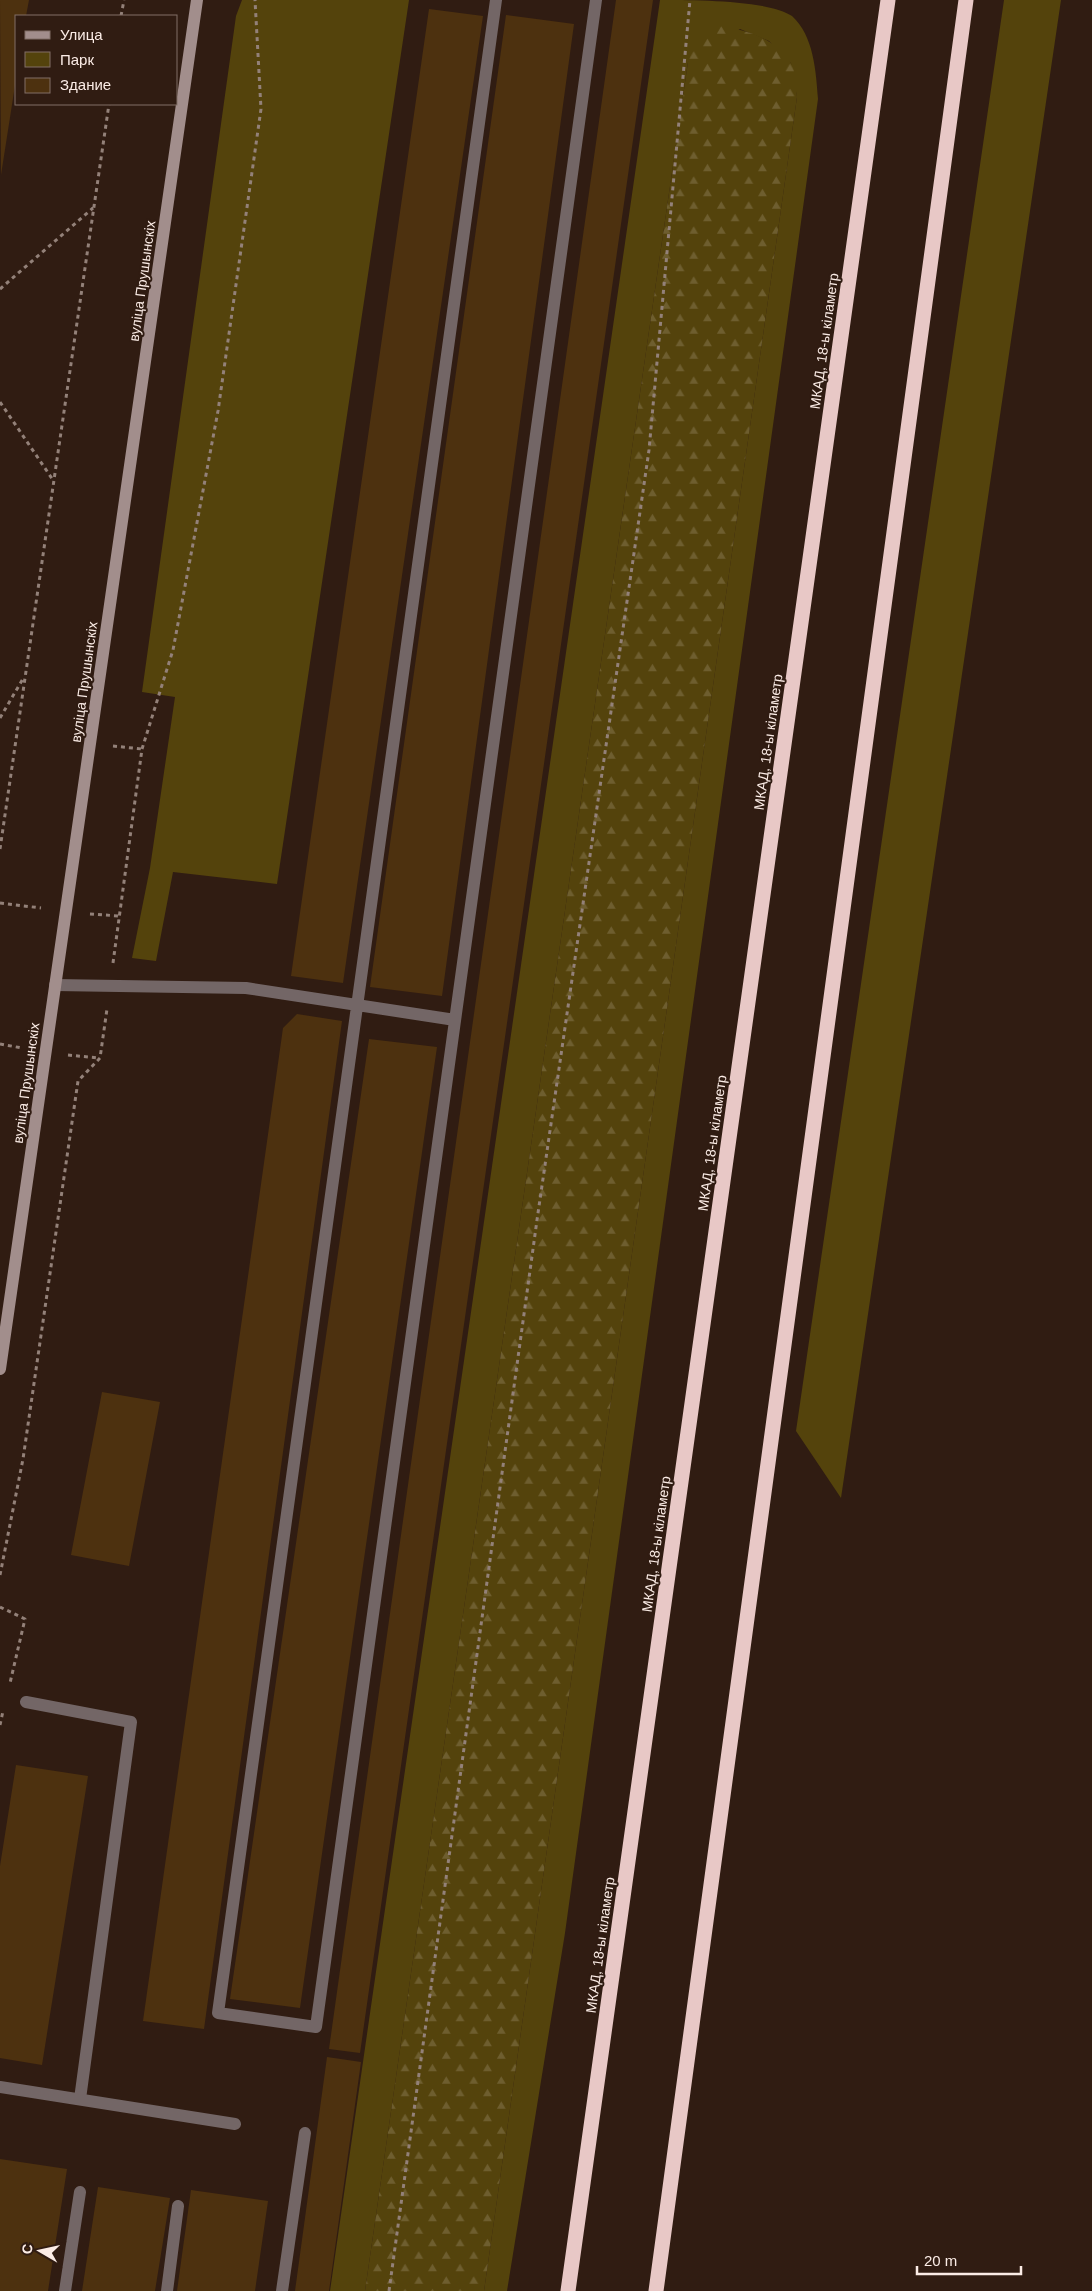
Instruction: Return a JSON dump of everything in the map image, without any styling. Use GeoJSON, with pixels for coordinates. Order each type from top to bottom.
{"type":"FeatureCollection","features":[{"type":"Feature","properties":{"kind":"highway","name":"МКАД, 18-ы кіламетр"},"geometry":{"type":"LineString","coordinates":[[568,2291],[887,0]]}},
{"type":"Feature","properties":{"kind":"highway"},"geometry":{"type":"LineString","coordinates":[[656,2291],[966,0]]}},
{"type":"Feature","properties":{"kind":"street","name":"вуліца Прушынскіх"},"geometry":{"type":"LineString","coordinates":[[0,1369],[197,0]]}},
{"type":"Feature","properties":{"kind":"lane"},"geometry":{"type":"LineString","coordinates":[[496,0],[218,2013],[316,2026],[596,0]]}},
{"type":"Feature","properties":{"kind":"lane"},"geometry":{"type":"LineString","coordinates":[[56,985],[246,988],[455,1020]]}},
{"type":"Feature","properties":{"kind":"lane"},"geometry":{"type":"LineString","coordinates":[[26,1702],[131,1722],[80,2099]]}},
{"type":"Feature","properties":{"kind":"lane"},"geometry":{"type":"LineString","coordinates":[[0,2087],[235,2124]]}},
{"type":"Feature","properties":{"kind":"lane"},"geometry":{"type":"LineString","coordinates":[[282,2291],[305,2133]]}},
{"type":"Feature","properties":{"kind":"lane"},"geometry":{"type":"LineString","coordinates":[[65,2291],[80,2192]]}},
{"type":"Feature","properties":{"kind":"lane"},"geometry":{"type":"LineString","coordinates":[[167,2291],[178,2206]]}},
{"type":"Feature","properties":{"kind":"path"},"geometry":{"type":"LineString","coordinates":[[122,15],[124,0]]}},
{"type":"Feature","properties":{"kind":"path"},"geometry":{"type":"LineString","coordinates":[[0,1575],[23,1459],[78,1081],[100,1058],[142,749],[173,650],[218,411],[261,109],[255,0]]}},
{"type":"Feature","properties":{"kind":"path"},"geometry":{"type":"LineString","coordinates":[[389,2291],[536,1220],[648,450],[690,0]]}},
{"type":"Feature","properties":{"kind":"path"},"geometry":{"type":"LineString","coordinates":[[0,849],[109,105]]}},
{"type":"Feature","properties":{"kind":"path"},"geometry":{"type":"LineString","coordinates":[[0,289],[93,208]]}},
{"type":"Feature","properties":{"kind":"path"},"geometry":{"type":"LineString","coordinates":[[0,402],[54,481]]}},
{"type":"Feature","properties":{"kind":"path"},"geometry":{"type":"LineString","coordinates":[[0,718],[26,674]]}},
{"type":"Feature","properties":{"kind":"path"},"geometry":{"type":"LineString","coordinates":[[0,1608],[24,1619],[9,1686]]}},
{"type":"Feature","properties":{"kind":"path"},"geometry":{"type":"LineString","coordinates":[[0,1725],[4,1706]]}},
{"type":"Feature","properties":{"kind":"green space"},"geometry":{"type":"Polygon","coordinates":[[[242,0],[409,0],[277,884],[173,872],[156,961],[132,958],[150,868],[175,697],[142,692],[236,16],[242,0]]]}},
{"type":"Feature","properties":{"kind":"green space"},"geometry":{"type":"Polygon","coordinates":[[[660,0],[748,4],[781,11],[792,16],[799,24],[809,44],[815,66],[818,99],[565,1933],[507,2291],[484,2291],[797,97],[791,63],[769,41],[740,29],[688,62],[365,2291],[330,2291],[660,0]]]}},
{"type":"Feature","properties":{"kind":"green space"},"geometry":{"type":"Polygon","coordinates":[[[1004,0],[1061,0],[841,1498],[796,1431],[1004,0]]]}},
{"type":"Feature","properties":{"kind":"green space"},"geometry":{"type":"Polygon","coordinates":[[[720,26],[760,37],[769,41],[785,54],[793,66],[797,97],[484,2291],[365,2291],[688,62],[696,39],[720,26]]]}},
{"type":"Feature","properties":{"kind":"building"},"geometry":{"type":"Polygon","coordinates":[[[0,0],[29,0],[26,15],[15,15],[15,85],[1,175],[0,0]]]}},
{"type":"Feature","properties":{"kind":"building"},"geometry":{"type":"Polygon","coordinates":[[[616,0],[653,0],[360,2053],[329,2049],[616,0]]]}},
{"type":"Feature","properties":{"kind":"building"},"geometry":{"type":"Polygon","coordinates":[[[429,9],[483,16],[343,983],[291,976],[429,9]]]}},
{"type":"Feature","properties":{"kind":"building"},"geometry":{"type":"Polygon","coordinates":[[[506,15],[574,24],[442,996],[370,987],[506,15]]]}},
{"type":"Feature","properties":{"kind":"building"},"geometry":{"type":"Polygon","coordinates":[[[297,1014],[342,1021],[204,2029],[143,2021],[283,1028],[297,1014]]]}},
{"type":"Feature","properties":{"kind":"building"},"geometry":{"type":"Polygon","coordinates":[[[369,1039],[437,1047],[300,2008],[230,1999],[369,1039]]]}},
{"type":"Feature","properties":{"kind":"building"},"geometry":{"type":"Polygon","coordinates":[[[102,1392],[160,1402],[129,1566],[71,1555],[102,1392]]]}},
{"type":"Feature","properties":{"kind":"building"},"geometry":{"type":"Polygon","coordinates":[[[16,1765],[88,1776],[42,2065],[0,2058],[0,1866],[16,1765]]]}},
{"type":"Feature","properties":{"kind":"building"},"geometry":{"type":"Polygon","coordinates":[[[327,2057],[361,2062],[329,2291],[295,2291],[327,2057]]]}},
{"type":"Feature","properties":{"kind":"building"},"geometry":{"type":"Polygon","coordinates":[[[0,2159],[67,2169],[48,2291],[0,2291],[0,2159]]]}},
{"type":"Feature","properties":{"kind":"building"},"geometry":{"type":"Polygon","coordinates":[[[98,2187],[170,2198],[155,2291],[82,2291],[98,2187]]]}},
{"type":"Feature","properties":{"kind":"building"},"geometry":{"type":"Polygon","coordinates":[[[191,2190],[268,2201],[255,2291],[177,2291],[191,2190]]]}}]}
